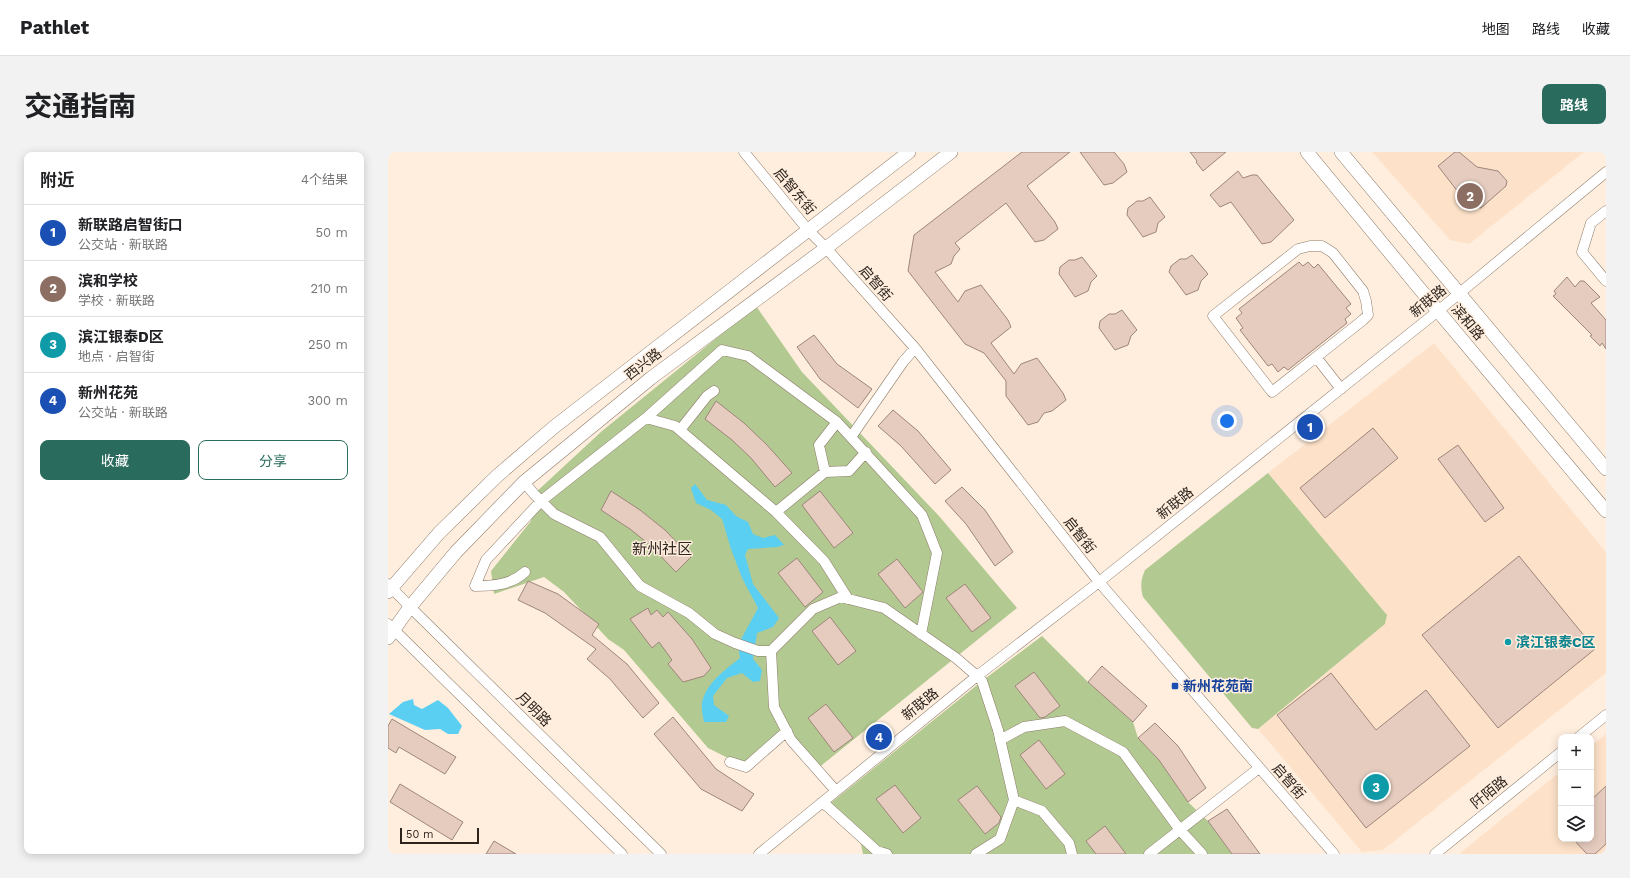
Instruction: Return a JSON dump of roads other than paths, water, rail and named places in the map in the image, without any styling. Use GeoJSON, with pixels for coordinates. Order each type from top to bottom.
{"type":"FeatureCollection","features":[{"type":"Feature","properties":{"kind":"main road","name":"西兴路"},"geometry":{"type":"LineString","coordinates":[[389,588],[439,533],[497,476],[543,437],[909,152]]}},
{"type":"Feature","properties":{"kind":"main road","name":"西兴路"},"geometry":{"type":"LineString","coordinates":[[390,631],[456,552],[524,482],[651,378],[826,248],[951,152]]}},
{"type":"Feature","properties":{"kind":"main road","name":"滨和路"},"geometry":{"type":"LineString","coordinates":[[1307,152],[1606,511]]}},
{"type":"Feature","properties":{"kind":"main road","name":"滨和路"},"geometry":{"type":"LineString","coordinates":[[1341,152],[1384,202],[1458,294],[1606,469]]}},
{"type":"Feature","properties":{"kind":"street","name":"启智东街"},"geometry":{"type":"LineString","coordinates":[[744,152],[808,230]]}},
{"type":"Feature","properties":{"kind":"street","name":"新联路"},"geometry":{"type":"LineString","coordinates":[[759,854],[977,676],[1099,582],[1438,311],[1606,172]]}},
{"type":"Feature","properties":{"kind":"street"},"geometry":{"type":"LineString","coordinates":[[1606,211],[1590,223],[1582,252],[1606,281]]}},
{"type":"Feature","properties":{"kind":"street","name":"启智街"},"geometry":{"type":"LineString","coordinates":[[808,230],[826,248],[915,348],[1099,582],[1334,854]]}},
{"type":"Feature","properties":{"kind":"street"},"geometry":{"type":"LineString","coordinates":[[1310,246],[1322,246],[1333,253],[1363,291],[1368,315],[1316,357],[1272,392],[1213,316],[1298,249],[1310,246]]}},
{"type":"Feature","properties":{"kind":"street"},"geometry":{"type":"LineString","coordinates":[[851,437],[903,362],[915,348]]}},
{"type":"Feature","properties":{"kind":"street"},"geometry":{"type":"LineString","coordinates":[[525,572],[518,579],[494,586],[475,586],[486,560],[541,501],[646,418],[722,350],[748,356],[837,422],[922,515],[937,553],[922,634]]}},
{"type":"Feature","properties":{"kind":"street"},"geometry":{"type":"LineString","coordinates":[[1316,357],[1341,389]]}},
{"type":"Feature","properties":{"kind":"street"},"geometry":{"type":"LineString","coordinates":[[680,430],[707,396],[714,391]]}},
{"type":"Feature","properties":{"kind":"street"},"geometry":{"type":"LineString","coordinates":[[646,418],[675,426],[776,512],[824,561],[848,599]]}},
{"type":"Feature","properties":{"kind":"street"},"geometry":{"type":"LineString","coordinates":[[825,472],[819,445],[837,422]]}},
{"type":"Feature","properties":{"kind":"street"},"geometry":{"type":"LineString","coordinates":[[776,512],[825,472],[849,471],[866,452]]}},
{"type":"Feature","properties":{"kind":"street"},"geometry":{"type":"LineString","coordinates":[[524,482],[554,514],[600,537],[640,586],[689,613],[715,634],[735,643],[758,651],[771,651],[813,609],[841,598],[884,608],[956,658],[982,681],[1000,740],[1014,800],[1000,839],[976,854]]}},
{"type":"Feature","properties":{"kind":"street","name":"月明路"},"geometry":{"type":"LineString","coordinates":[[389,588],[661,854]]}},
{"type":"Feature","properties":{"kind":"street"},"geometry":{"type":"LineString","coordinates":[[390,631],[622,854]]}},
{"type":"Feature","properties":{"kind":"street"},"geometry":{"type":"LineString","coordinates":[[771,651],[774,708],[791,740],[836,791]]}},
{"type":"Feature","properties":{"kind":"street"},"geometry":{"type":"LineString","coordinates":[[1583,734],[1606,715]]}},
{"type":"Feature","properties":{"kind":"street"},"geometry":{"type":"LineString","coordinates":[[1000,740],[1024,727],[1065,722],[1123,752],[1180,830],[1202,854]]}},
{"type":"Feature","properties":{"kind":"street"},"geometry":{"type":"LineString","coordinates":[[730,762],[746,767],[787,731]]}},
{"type":"Feature","properties":{"kind":"street","name":"阡陌路"},"geometry":{"type":"LineString","coordinates":[[1435,854],[1558,754]]}},
{"type":"Feature","properties":{"kind":"street"},"geometry":{"type":"LineString","coordinates":[[1149,854],[1259,768]]}},
{"type":"Feature","properties":{"kind":"street"},"geometry":{"type":"LineString","coordinates":[[1014,800],[1042,812],[1069,843],[1072,854]]}},
{"type":"Feature","properties":{"kind":"street"},"geometry":{"type":"LineString","coordinates":[[821,803],[827,806],[877,851],[887,854]]}},
{"type":"Feature","properties":{"kind":"water"},"geometry":{"type":"Polygon","coordinates":[[[695,484],[707,500],[726,505],[736,516],[748,522],[753,534],[763,538],[775,535],[784,545],[777,547],[748,549],[745,555],[753,584],[779,618],[773,627],[757,633],[753,659],[762,670],[760,681],[753,682],[742,673],[727,678],[713,696],[714,705],[729,716],[726,722],[704,722],[702,703],[704,696],[712,683],[722,672],[740,658],[738,645],[758,608],[742,578],[722,519],[711,510],[696,503],[691,488],[695,484]]]}},
{"type":"Feature","properties":{"kind":"water"},"geometry":{"type":"Polygon","coordinates":[[[413,699],[414,705],[422,709],[438,700],[448,708],[462,726],[458,734],[448,734],[440,729],[425,730],[389,714],[403,702],[413,699]]]}},
{"type":"Feature","properties":{"kind":"place","name":"滨和学校"},"geometry":{"type":"Point","coordinates":[1470,196]}},
{"type":"Feature","properties":{"kind":"place","name":"新联路启智街口"},"geometry":{"type":"Point","coordinates":[1310,427]}},
{"type":"Feature","properties":{"kind":"place","name":"滨江银泰C区"},"geometry":{"type":"Point","coordinates":[1508,642]}},
{"type":"Feature","properties":{"kind":"place","name":"新州花苑南"},"geometry":{"type":"Point","coordinates":[1175,686]}},
{"type":"Feature","properties":{"kind":"place","name":"新州花苑"},"geometry":{"type":"Point","coordinates":[879,737]}},
{"type":"Feature","properties":{"kind":"place","name":"滨江银泰D区"},"geometry":{"type":"Point","coordinates":[1376,787]}},
{"type":"Feature","properties":{"kind":"district","name":"新州社区"},"geometry":{"type":"Point","coordinates":[662,549]}}]}
